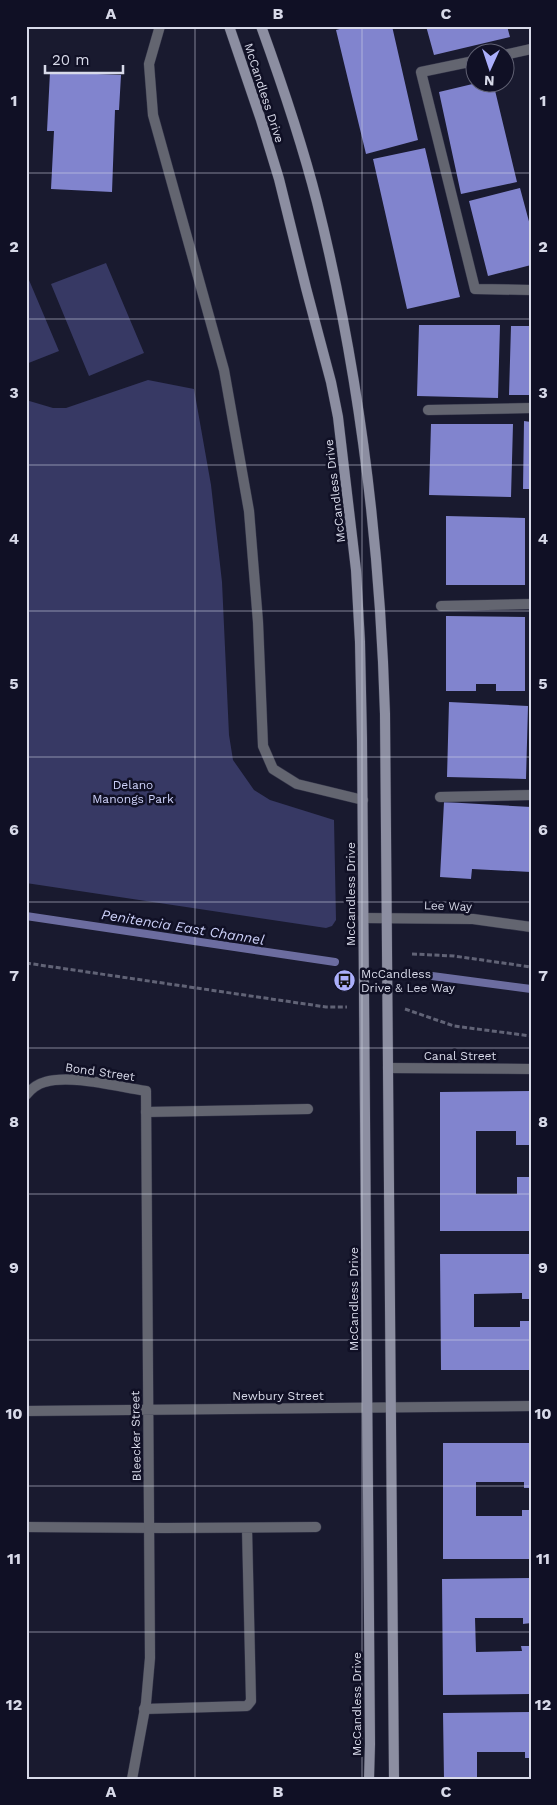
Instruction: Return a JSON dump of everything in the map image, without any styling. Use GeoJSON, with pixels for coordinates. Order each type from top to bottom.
{"type":"FeatureCollection","features":[{"type":"Feature","properties":{"kind":"main road","name":"McCandless Drive"},"geometry":{"type":"LineString","coordinates":[[229,26],[279,179],[331,382],[338,417],[356,570],[360,642],[363,800],[369,1779]]}},
{"type":"Feature","properties":{"kind":"main road","name":"McCandless Drive"},"geometry":{"type":"LineString","coordinates":[[261,26],[317,202],[348,344],[360,412],[378,563],[386,723],[394,1779]]}},
{"type":"Feature","properties":{"kind":"street"},"geometry":{"type":"LineString","coordinates":[[160,26],[150,64],[153,115],[224,370],[247,502],[258,622],[263,746],[273,769],[297,784],[363,800]]}},
{"type":"Feature","properties":{"kind":"street"},"geometry":{"type":"LineString","coordinates":[[514,52],[531,49]]}},
{"type":"Feature","properties":{"kind":"street"},"geometry":{"type":"LineString","coordinates":[[464,63],[421,72],[475,289],[531,290]]}},
{"type":"Feature","properties":{"kind":"street"},"geometry":{"type":"LineString","coordinates":[[428,410],[531,408]]}},
{"type":"Feature","properties":{"kind":"street"},"geometry":{"type":"LineString","coordinates":[[441,606],[531,604]]}},
{"type":"Feature","properties":{"kind":"street"},"geometry":{"type":"LineString","coordinates":[[440,796],[531,795]]}},
{"type":"Feature","properties":{"kind":"street","name":"Lee Way"},"geometry":{"type":"LineString","coordinates":[[364,918],[473,919],[531,927]]}},
{"type":"Feature","properties":{"kind":"street","name":"Canal Street"},"geometry":{"type":"LineString","coordinates":[[388,1068],[531,1069]]}},
{"type":"Feature","properties":{"kind":"street","name":"Bond Street"},"geometry":{"type":"LineString","coordinates":[[26,1095],[42,1082],[58,1079],[146,1091]]}},
{"type":"Feature","properties":{"kind":"street","name":"Bleecker Street"},"geometry":{"type":"LineString","coordinates":[[132,1779],[144,1709],[150,1658],[146,1091]]}},
{"type":"Feature","properties":{"kind":"street"},"geometry":{"type":"LineString","coordinates":[[146,1112],[308,1109]]}},
{"type":"Feature","properties":{"kind":"street","name":"Newbury Street"},"geometry":{"type":"LineString","coordinates":[[26,1411],[531,1406]]}},
{"type":"Feature","properties":{"kind":"street"},"geometry":{"type":"LineString","coordinates":[[26,1526],[150,1528],[316,1527]]}},
{"type":"Feature","properties":{"kind":"street"},"geometry":{"type":"LineString","coordinates":[[144,1709],[247,1706],[251,1701],[247,1528]]}},
{"type":"Feature","properties":{"kind":"path"},"geometry":{"type":"LineString","coordinates":[[412,954],[454,956],[531,967]]}},
{"type":"Feature","properties":{"kind":"path"},"geometry":{"type":"LineString","coordinates":[[26,962],[326,1007],[353,1007]]}},
{"type":"Feature","properties":{"kind":"path"},"geometry":{"type":"LineString","coordinates":[[399,1007],[454,1026],[531,1036]]}},
{"type":"Feature","properties":{"kind":"green space"},"geometry":{"type":"Polygon","coordinates":[[[106,263],[144,353],[89,376],[51,284],[106,263]]]}},
{"type":"Feature","properties":{"kind":"green space"},"geometry":{"type":"Polygon","coordinates":[[[26,273],[59,351],[26,364],[26,273]]]}},
{"type":"Feature","properties":{"kind":"green space","name":"Delano Manongs Park"},"geometry":{"type":"Polygon","coordinates":[[[148,380],[194,389],[211,485],[222,582],[229,735],[233,760],[254,790],[270,800],[334,820],[336,920],[332,926],[326,928],[26,883],[26,400],[53,408],[66,408],[148,380]]]}},
{"type":"Feature","properties":{"kind":"building"},"geometry":{"type":"Polygon","coordinates":[[[351,26],[392,26],[418,140],[366,154],[336,30],[351,26]]]}},
{"type":"Feature","properties":{"kind":"building"},"geometry":{"type":"Polygon","coordinates":[[[426,26],[507,26],[510,37],[489,42],[464,42],[464,48],[434,55],[426,26]]]}},
{"type":"Feature","properties":{"kind":"building"},"geometry":{"type":"Polygon","coordinates":[[[50,72],[121,75],[119,110],[115,110],[112,192],[51,189],[54,131],[47,131],[50,72]]]}},
{"type":"Feature","properties":{"kind":"building"},"geometry":{"type":"Polygon","coordinates":[[[464,86],[464,92],[495,92],[517,182],[461,194],[439,92],[464,86]]]}},
{"type":"Feature","properties":{"kind":"building"},"geometry":{"type":"Polygon","coordinates":[[[425,148],[460,297],[407,309],[373,159],[425,148]]]}},
{"type":"Feature","properties":{"kind":"building"},"geometry":{"type":"Polygon","coordinates":[[[520,188],[531,229],[531,265],[488,276],[469,201],[520,188]]]}},
{"type":"Feature","properties":{"kind":"building"},"geometry":{"type":"Polygon","coordinates":[[[419,325],[500,325],[498,398],[417,396],[419,325]]]}},
{"type":"Feature","properties":{"kind":"building"},"geometry":{"type":"Polygon","coordinates":[[[511,326],[531,326],[531,395],[509,395],[511,326]]]}},
{"type":"Feature","properties":{"kind":"building"},"geometry":{"type":"Polygon","coordinates":[[[524,421],[531,422],[531,489],[523,489],[524,421]]]}},
{"type":"Feature","properties":{"kind":"building"},"geometry":{"type":"Polygon","coordinates":[[[431,424],[513,424],[511,497],[429,495],[431,424]]]}},
{"type":"Feature","properties":{"kind":"building"},"geometry":{"type":"Polygon","coordinates":[[[446,516],[525,518],[525,585],[446,585],[446,516]]]}},
{"type":"Feature","properties":{"kind":"building"},"geometry":{"type":"Polygon","coordinates":[[[446,616],[525,617],[525,691],[496,691],[496,684],[476,684],[476,691],[446,691],[446,616]]]}},
{"type":"Feature","properties":{"kind":"building"},"geometry":{"type":"Polygon","coordinates":[[[449,702],[528,706],[526,779],[447,777],[449,702]]]}},
{"type":"Feature","properties":{"kind":"building"},"geometry":{"type":"Polygon","coordinates":[[[444,802],[531,807],[531,872],[472,869],[471,879],[440,877],[444,802]]]}},
{"type":"Feature","properties":{"kind":"building"},"geometry":{"type":"Polygon","coordinates":[[[531,1091],[531,1145],[516,1145],[516,1131],[476,1131],[476,1194],[517,1194],[517,1177],[531,1177],[531,1231],[440,1231],[440,1092],[531,1091]]]}},
{"type":"Feature","properties":{"kind":"building"},"geometry":{"type":"Polygon","coordinates":[[[440,1254],[531,1254],[531,1299],[522,1299],[522,1293],[474,1294],[474,1327],[520,1327],[520,1321],[531,1321],[531,1370],[441,1370],[440,1254]]]}},
{"type":"Feature","properties":{"kind":"building"},"geometry":{"type":"Polygon","coordinates":[[[443,1443],[531,1443],[531,1488],[524,1488],[524,1482],[476,1482],[476,1516],[522,1516],[522,1510],[531,1510],[531,1559],[443,1559],[443,1443]]]}},
{"type":"Feature","properties":{"kind":"building"},"geometry":{"type":"Polygon","coordinates":[[[531,1578],[531,1623],[523,1624],[523,1618],[475,1618],[476,1652],[522,1651],[521,1646],[531,1646],[531,1694],[443,1695],[442,1579],[531,1578]]]}},
{"type":"Feature","properties":{"kind":"building"},"geometry":{"type":"Polygon","coordinates":[[[531,1712],[531,1758],[525,1758],[525,1752],[477,1752],[477,1779],[444,1779],[443,1713],[531,1712]]]}},
{"type":"Feature","properties":{"kind":"waterway","name":"Penitencia East Channel"},"geometry":{"type":"LineString","coordinates":[[26,916],[335,962]]}},
{"type":"Feature","properties":{"kind":"waterway","name":"Penitencia East Channel"},"geometry":{"type":"LineString","coordinates":[[417,974],[531,989]]}},
{"type":"Feature","properties":{"kind":"place","name":"McCandless Drive & Lee Way"},"geometry":{"type":"Point","coordinates":[345,981]}}]}
